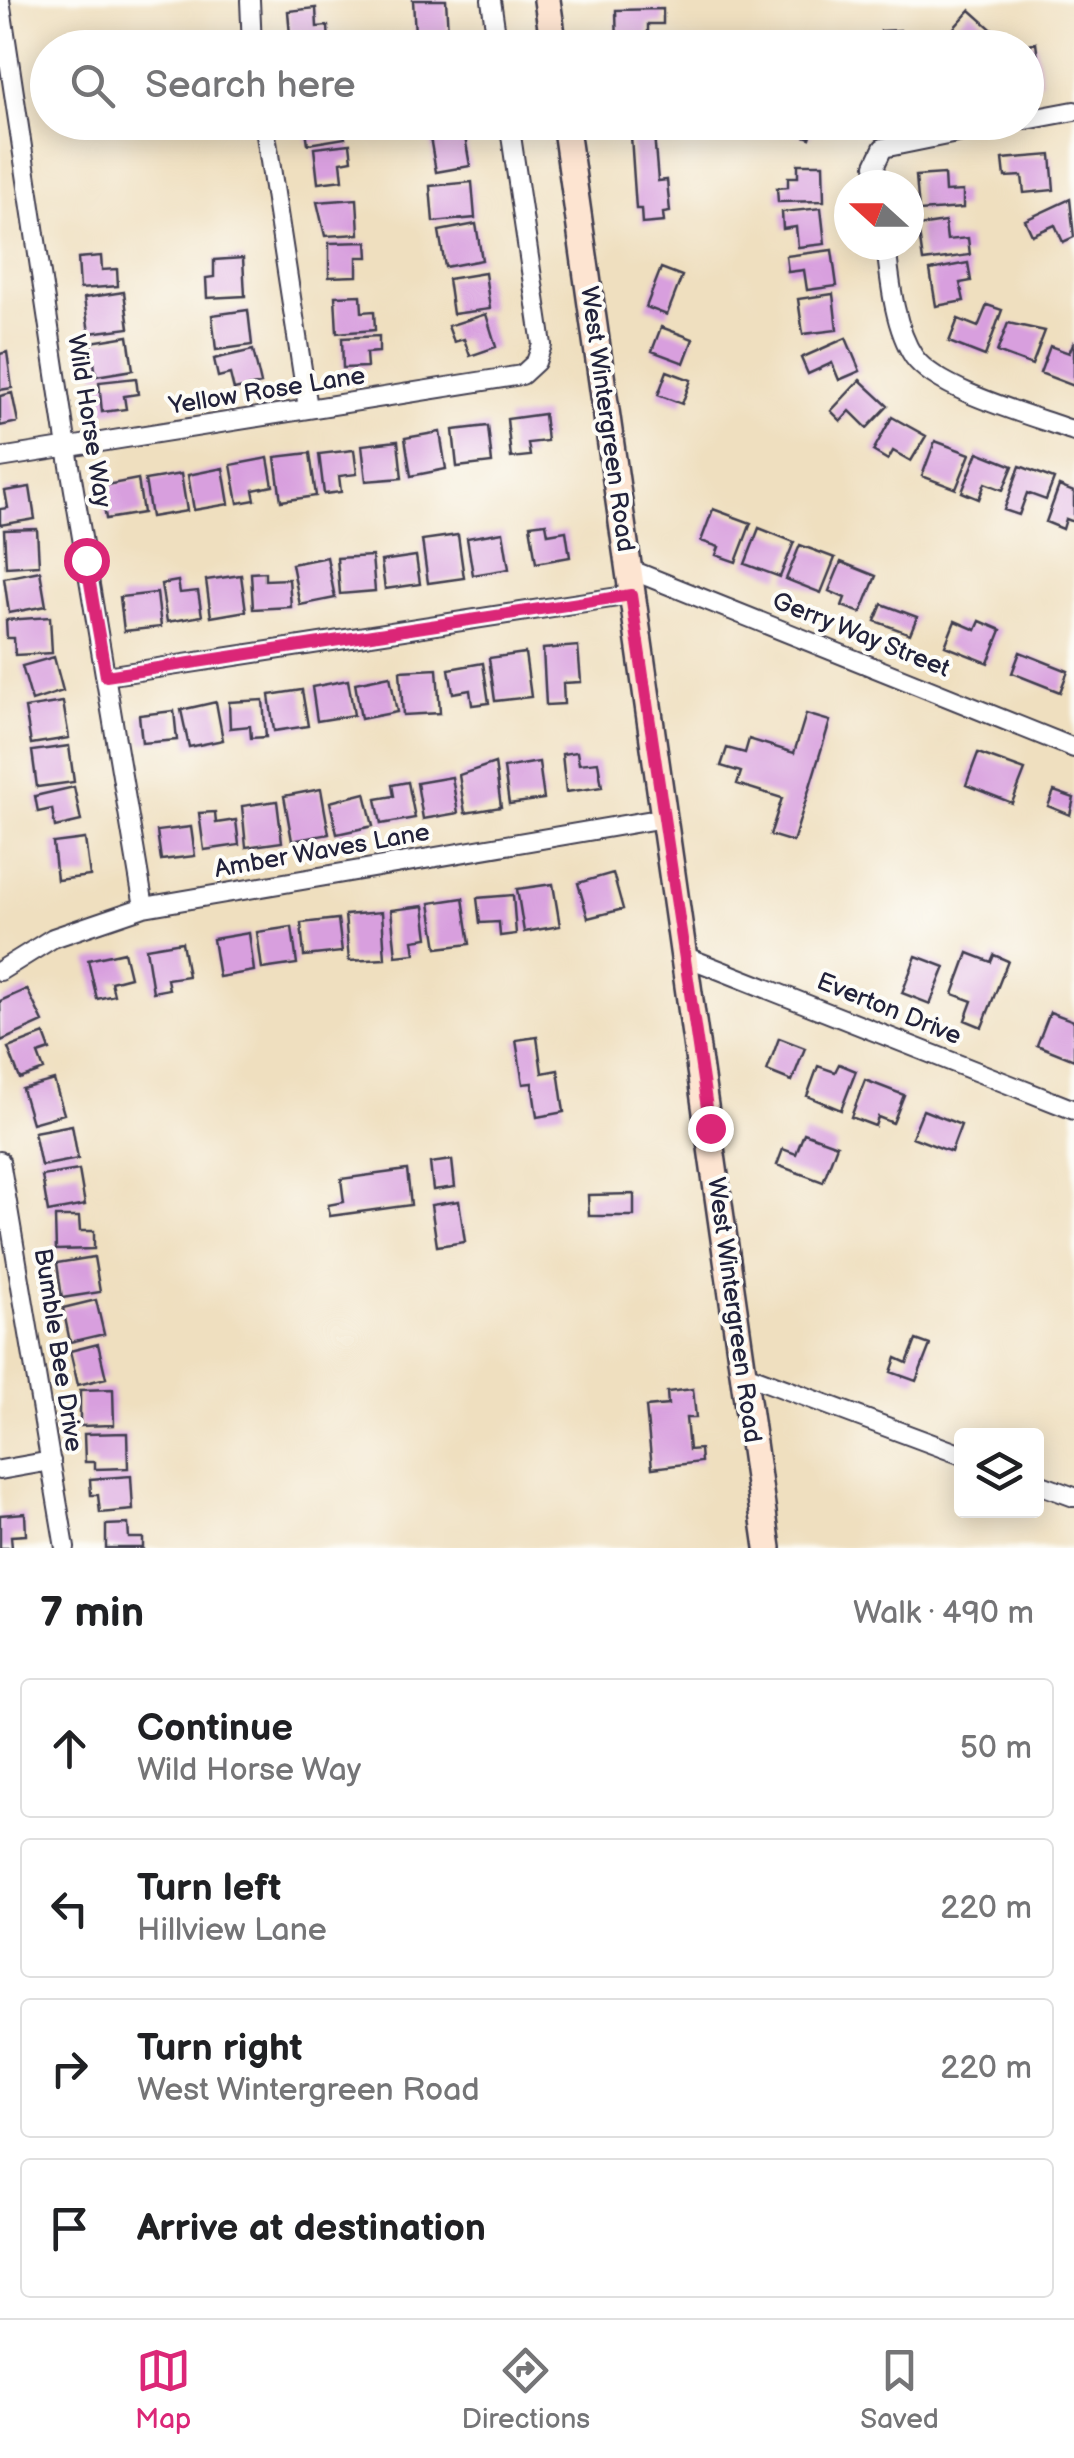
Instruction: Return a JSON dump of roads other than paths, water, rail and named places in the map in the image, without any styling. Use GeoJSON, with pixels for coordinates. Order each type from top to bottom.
{"type":"FeatureCollection","features":[{"type":"Feature","properties":{"kind":"main road"},"geometry":{"type":"LineString","coordinates":[[548,0],[552,30]]}},
{"type":"Feature","properties":{"kind":"main road","name":"West Wintergreen Road"},"geometry":{"type":"LineString","coordinates":[[567,140],[768,1548]]}},
{"type":"Feature","properties":{"kind":"street","name":"Wild Horse Way"},"geometry":{"type":"LineString","coordinates":[[0,0],[67,448],[144,907]]}},
{"type":"Feature","properties":{"kind":"street"},"geometry":{"type":"LineString","coordinates":[[250,0],[251,30]]}},
{"type":"Feature","properties":{"kind":"street"},"geometry":{"type":"LineString","coordinates":[[491,0],[495,30]]}},
{"type":"Feature","properties":{"kind":"street"},"geometry":{"type":"LineString","coordinates":[[1044,117],[1074,111]]}},
{"type":"Feature","properties":{"kind":"street"},"geometry":{"type":"LineString","coordinates":[[267,140],[308,408]]}},
{"type":"Feature","properties":{"kind":"street","name":"Yellow Rose Lane"},"geometry":{"type":"LineString","coordinates":[[0,458],[522,376],[536,362],[540,330],[512,140]]}},
{"type":"Feature","properties":{"kind":"street"},"geometry":{"type":"LineString","coordinates":[[876,170],[884,148],[923,140]]}},
{"type":"Feature","properties":{"kind":"street"},"geometry":{"type":"LineString","coordinates":[[889,260],[900,321],[916,359],[948,382],[1074,432]]}},
{"type":"Feature","properties":{"kind":"street","name":"Gerry Way Street"},"geometry":{"type":"LineString","coordinates":[[628,568],[1074,748]]}},
{"type":"Feature","properties":{"kind":"street"},"geometry":{"type":"LineString","coordinates":[[106,676],[631,595]]}},
{"type":"Feature","properties":{"kind":"street","name":"Amber Waves Lane"},"geometry":{"type":"LineString","coordinates":[[0,970],[53,938],[144,907],[664,818]]}},
{"type":"Feature","properties":{"kind":"street","name":"Everton Drive"},"geometry":{"type":"LineString","coordinates":[[684,956],[1074,1110]]}},
{"type":"Feature","properties":{"kind":"street","name":"Bumble Bee Drive"},"geometry":{"type":"LineString","coordinates":[[0,1161],[6,1235],[65,1548]]}},
{"type":"Feature","properties":{"kind":"street"},"geometry":{"type":"LineString","coordinates":[[742,1373],[954,1452]]}},
{"type":"Feature","properties":{"kind":"street"},"geometry":{"type":"LineString","coordinates":[[0,1470],[50,1461]]}},
{"type":"Feature","properties":{"kind":"street"},"geometry":{"type":"LineString","coordinates":[[1044,1486],[1074,1497]]}}]}
